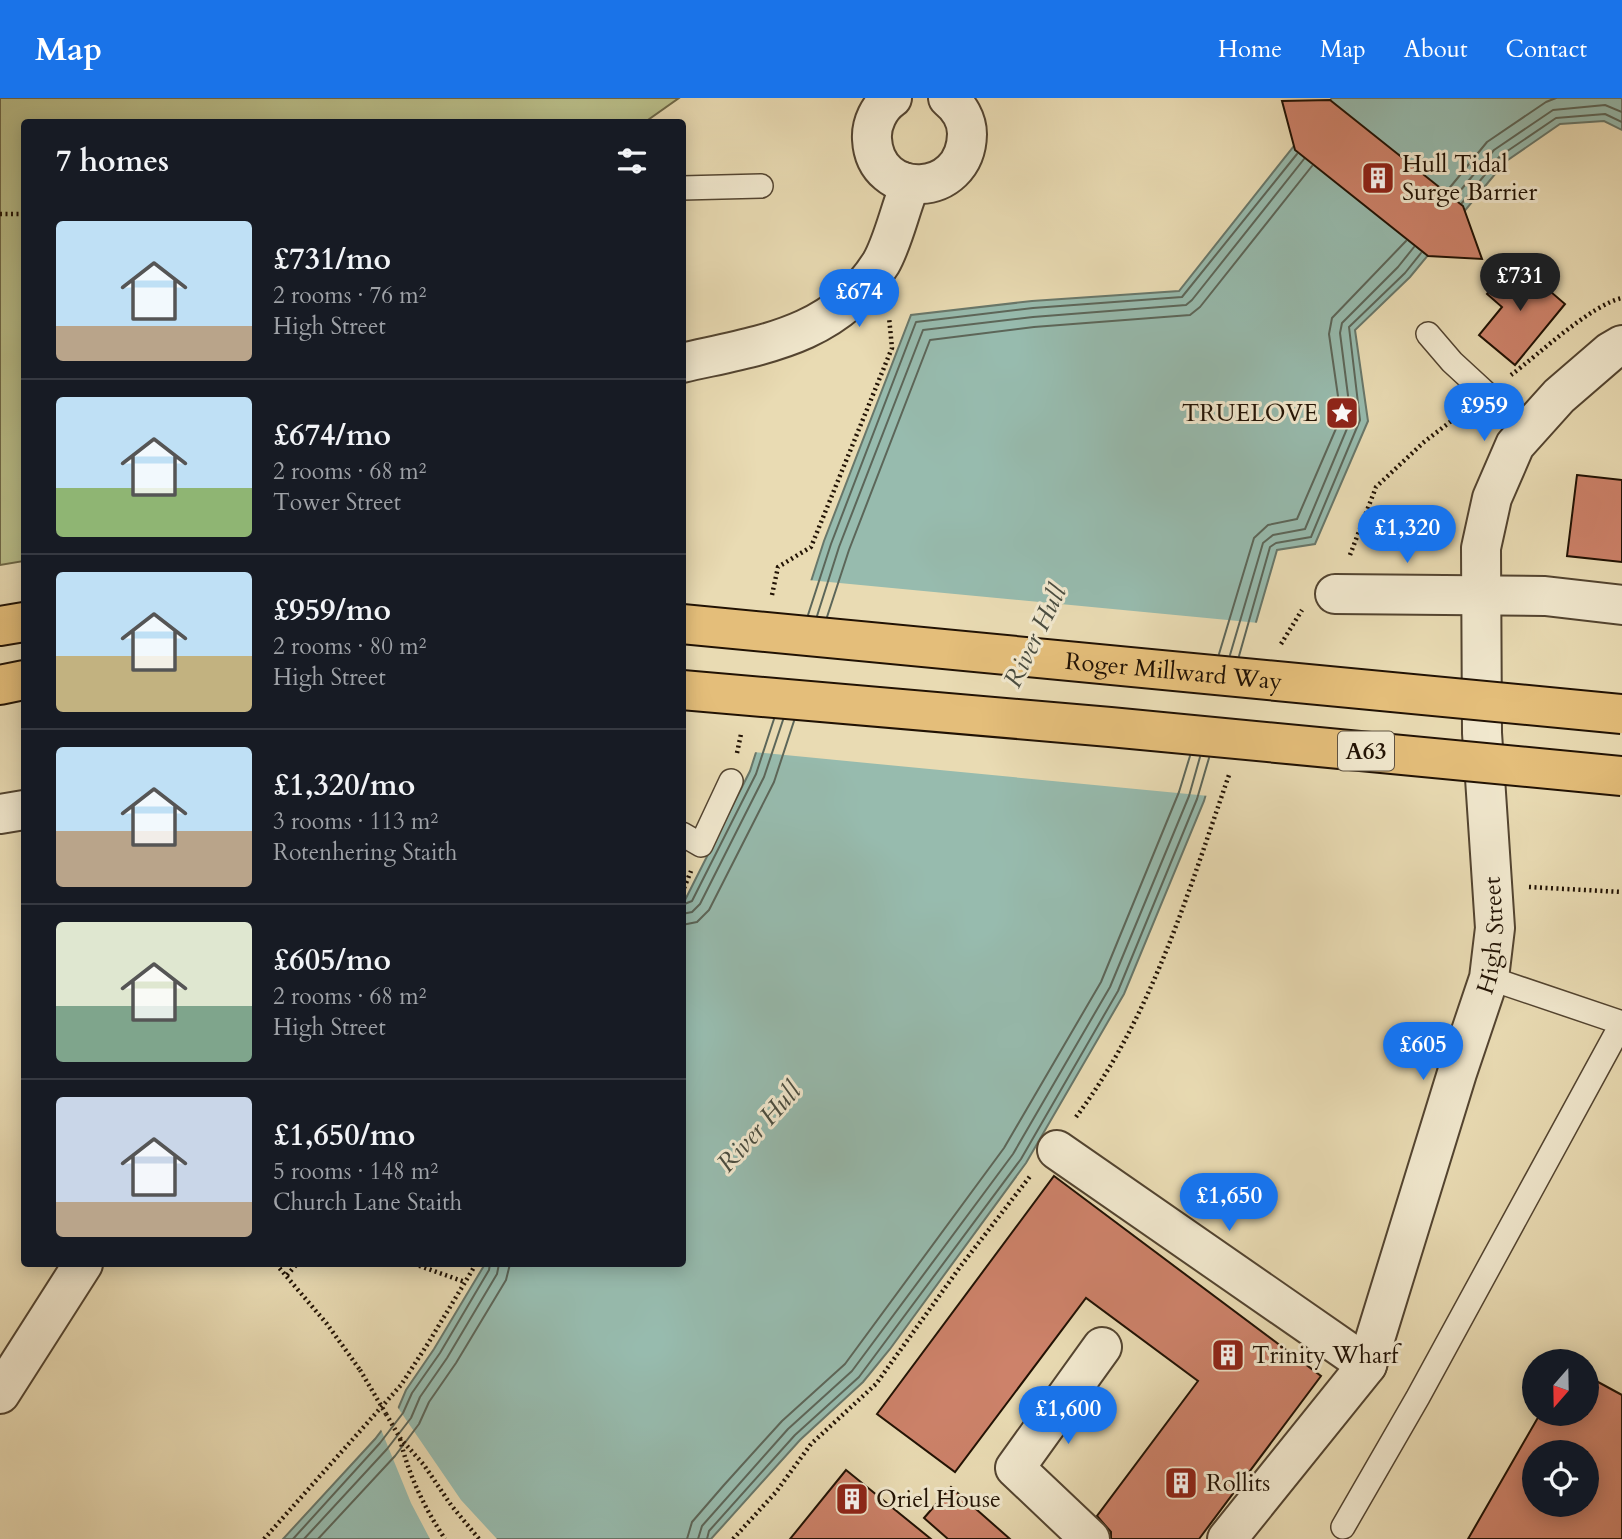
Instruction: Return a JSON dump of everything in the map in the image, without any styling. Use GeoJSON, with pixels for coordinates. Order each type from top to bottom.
{"type":"FeatureCollection","features":[{"type":"Feature","properties":{"kind":"highway"},"geometry":{"type":"LineString","coordinates":[[0,626],[21,622]]}},
{"type":"Feature","properties":{"kind":"highway","name":"Roger Millward Way"},"geometry":{"type":"LineString","coordinates":[[686,624],[1615,711]]}},
{"type":"Feature","properties":{"kind":"highway"},"geometry":{"type":"LineString","coordinates":[[0,685],[21,681]]}},
{"type":"Feature","properties":{"kind":"highway","name":"A63"},"geometry":{"type":"LineString","coordinates":[[686,690],[1123,728],[1622,776]]}},
{"type":"Feature","properties":{"kind":"street"},"geometry":{"type":"LineString","coordinates":[[887,99],[874,121],[871,138],[874,152],[882,167],[903,182],[929,184],[954,171],[963,157],[967,146],[963,103]]}},
{"type":"Feature","properties":{"kind":"street"},"geometry":{"type":"LineString","coordinates":[[686,362],[797,335],[820,323],[860,290],[882,261],[907,193],[903,182]]}},
{"type":"Feature","properties":{"kind":"street","name":"High Street"},"geometry":{"type":"LineString","coordinates":[[1230,1538],[1367,1365],[1489,978],[1495,928],[1482,733],[1481,548],[1492,498],[1516,445],[1527,431],[1559,396],[1616,349]]}},
{"type":"Feature","properties":{"kind":"street"},"geometry":{"type":"LineString","coordinates":[[1335,594],[1545,596],[1622,605]]}},
{"type":"Feature","properties":{"kind":"street"},"geometry":{"type":"LineString","coordinates":[[0,814],[21,810]]}},
{"type":"Feature","properties":{"kind":"street"},"geometry":{"type":"LineString","coordinates":[[1057,1150],[1367,1365]]}},
{"type":"Feature","properties":{"kind":"street"},"geometry":{"type":"LineString","coordinates":[[0,1394],[81,1267]]}},
{"type":"Feature","properties":{"kind":"street"},"geometry":{"type":"LineString","coordinates":[[1090,1539],[1015,1468],[1102,1347]]}},
{"type":"Feature","properties":{"kind":"lane"},"geometry":{"type":"LineString","coordinates":[[686,188],[761,186]]}},
{"type":"Feature","properties":{"kind":"lane"},"geometry":{"type":"LineString","coordinates":[[1428,334],[1452,362],[1527,431]]}},
{"type":"Feature","properties":{"kind":"lane"},"geometry":{"type":"LineString","coordinates":[[692,839],[731,781]]}},
{"type":"Feature","properties":{"kind":"lane"},"geometry":{"type":"LineString","coordinates":[[1343,1527],[1418,1397],[1622,1023],[1489,978]]}},
{"type":"Feature","properties":{"kind":"path"},"geometry":{"type":"LineString","coordinates":[[0,214],[21,214]]}},
{"type":"Feature","properties":{"kind":"path"},"geometry":{"type":"LineString","coordinates":[[769,607],[778,567],[811,547],[892,348],[882,261]]}},
{"type":"Feature","properties":{"kind":"path"},"geometry":{"type":"LineString","coordinates":[[1277,650],[1302,609],[1335,594],[1376,486],[1424,442],[1592,312],[1610,301],[1622,298]]}},
{"type":"Feature","properties":{"kind":"path"},"geometry":{"type":"LineString","coordinates":[[731,781],[743,727]]}},
{"type":"Feature","properties":{"kind":"path"},"geometry":{"type":"LineString","coordinates":[[733,1539],[776,1492],[811,1444],[876,1384],[1024,1182],[1057,1150],[1063,1135],[1100,1085],[1140,1012],[1183,908],[1233,762]]}},
{"type":"Feature","properties":{"kind":"path"},"geometry":{"type":"LineString","coordinates":[[1492,885],[1622,892]]}},
{"type":"Feature","properties":{"kind":"path"},"geometry":{"type":"LineString","coordinates":[[279,1267],[327,1324],[360,1370],[400,1438],[424,1465],[451,1505],[479,1539]]}},
{"type":"Feature","properties":{"kind":"path"},"geometry":{"type":"LineString","coordinates":[[287,1275],[294,1267]]}},
{"type":"Feature","properties":{"kind":"path"},"geometry":{"type":"LineString","coordinates":[[422,1267],[465,1282]]}},
{"type":"Feature","properties":{"kind":"path"},"geometry":{"type":"LineString","coordinates":[[264,1539],[401,1385],[474,1267]]}},
{"type":"Feature","properties":{"kind":"path"},"geometry":{"type":"LineString","coordinates":[[400,1438],[409,1472],[428,1513],[445,1539]]}},
{"type":"Feature","properties":{"kind":"green space"},"geometry":{"type":"Polygon","coordinates":[[[0,98],[679,98],[649,119],[21,119],[21,562],[0,565],[0,98]]]}},
{"type":"Feature","properties":{"kind":"water","name":"River Hull"},"geometry":{"type":"Polygon","coordinates":[[[1332,98],[1622,98],[1622,130],[1604,121],[1560,124],[1505,162],[1410,277],[1355,330],[1368,421],[1315,544],[1277,550],[1204,801],[1124,994],[1026,1163],[863,1382],[800,1440],[711,1539],[283,1539],[375,1439],[398,1409],[406,1390],[483,1267],[686,1267],[686,898],[750,771],[824,541],[911,315],[1032,301],[1179,291],[1332,98]]]}},
{"type":"Feature","properties":{"kind":"pier"},"geometry":{"type":"Polygon","coordinates":[[[808,580],[1259,623],[1209,796],[753,752],[808,580]]]}},
{"type":"Feature","properties":{"kind":"pier"},"geometry":{"type":"Polygon","coordinates":[[[396,1405],[461,1500],[497,1539],[430,1539],[411,1503],[380,1427],[396,1405]]]}},
{"type":"Feature","properties":{"kind":"building","name":"Hull Tidal Surge Barrier"},"geometry":{"type":"Polygon","coordinates":[[[1330,100],[1463,206],[1482,259],[1428,256],[1295,150],[1282,101],[1330,100]]]}},
{"type":"Feature","properties":{"kind":"building"},"geometry":{"type":"Polygon","coordinates":[[[1515,261],[1565,304],[1515,365],[1479,335],[1502,307],[1487,294],[1515,261]]]}},
{"type":"Feature","properties":{"kind":"building"},"geometry":{"type":"Polygon","coordinates":[[[1577,475],[1622,480],[1622,562],[1567,556],[1577,475]]]}},
{"type":"Feature","properties":{"kind":"building"},"geometry":{"type":"Polygon","coordinates":[[[1054,1176],[1321,1376],[1199,1539],[1111,1539],[1111,1532],[1097,1516],[1198,1381],[1086,1298],[955,1472],[877,1414],[1054,1176]]]}},
{"type":"Feature","properties":{"kind":"building"},"geometry":{"type":"Polygon","coordinates":[[[1600,1383],[1622,1395],[1622,1539],[1468,1539],[1522,1445],[1522,1517],[1599,1517],[1599,1440],[1525,1440],[1533,1426],[1600,1426],[1600,1383]]]}},
{"type":"Feature","properties":{"kind":"building","name":"Oriel House"},"geometry":{"type":"Polygon","coordinates":[[[846,1470],[931,1539],[790,1539],[846,1470]]]}},
{"type":"Feature","properties":{"kind":"building"},"geometry":{"type":"Polygon","coordinates":[[[951,1487],[1010,1539],[948,1539],[924,1518],[951,1487]]]}},
{"type":"Feature","properties":{"kind":"place","name":"Hull Tidal Surge Barrier"},"geometry":{"type":"Point","coordinates":[1378,178]}},
{"type":"Feature","properties":{"kind":"place","name":"TRUELOVE"},"geometry":{"type":"Point","coordinates":[1342,413]}},
{"type":"Feature","properties":{"kind":"place","name":"Trinity Wharf"},"geometry":{"type":"Point","coordinates":[1228,1355]}},
{"type":"Feature","properties":{"kind":"place","name":"Rollits"},"geometry":{"type":"Point","coordinates":[1181,1483]}},
{"type":"Feature","properties":{"kind":"place","name":"Oriel House"},"geometry":{"type":"Point","coordinates":[852,1499]}}]}
